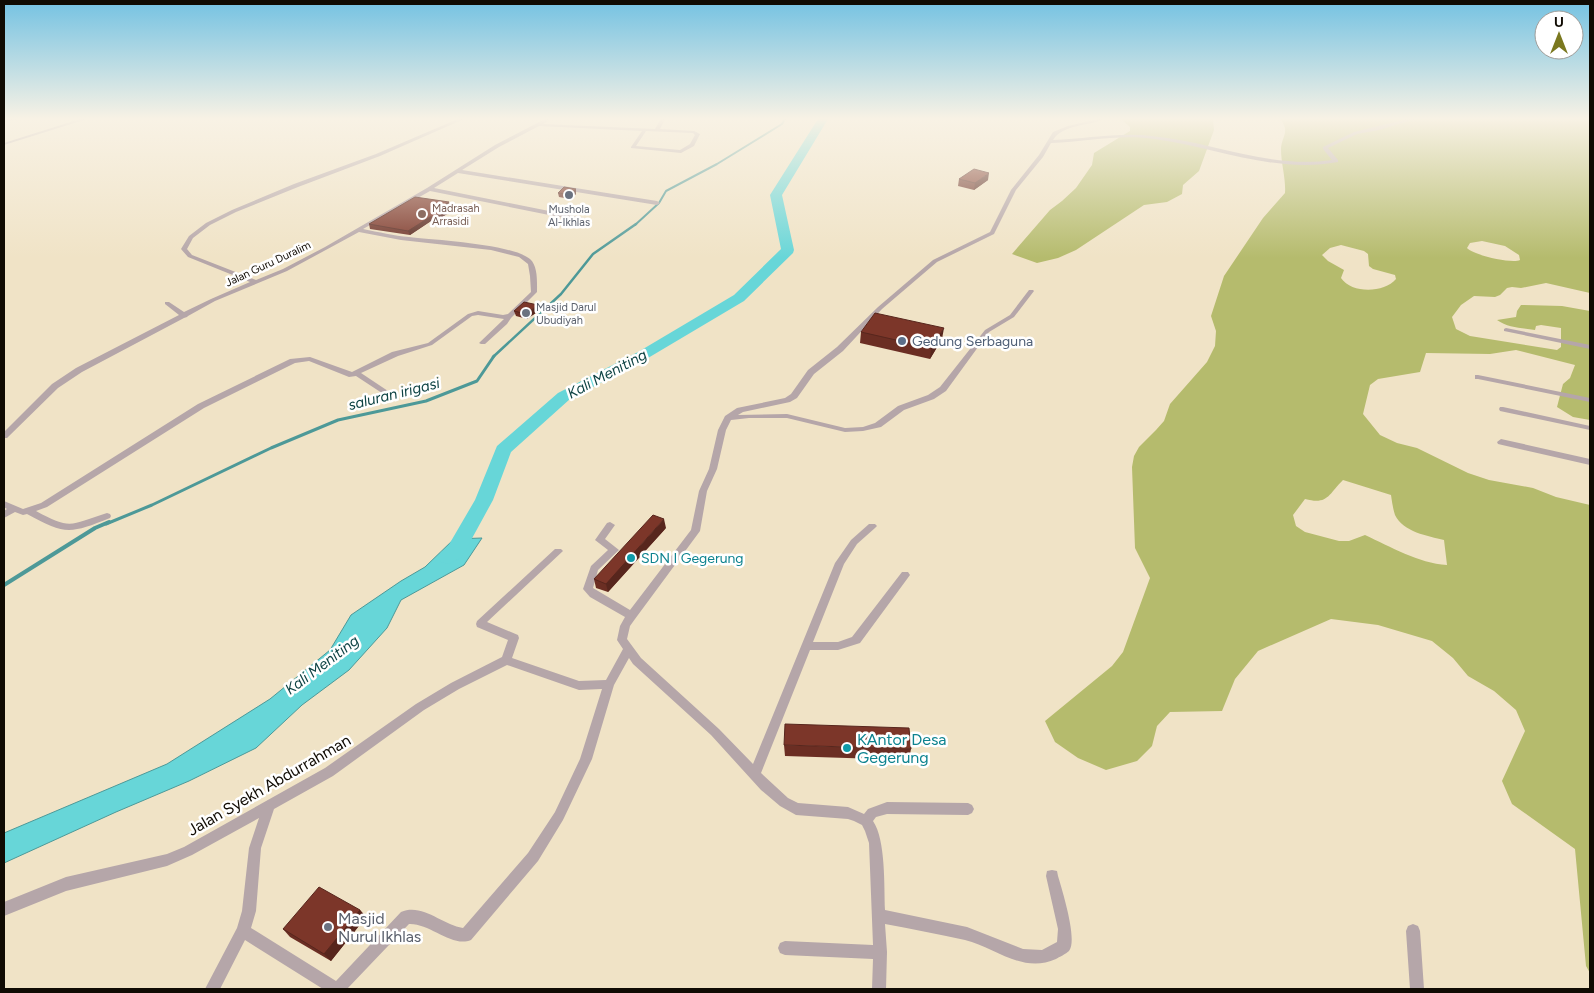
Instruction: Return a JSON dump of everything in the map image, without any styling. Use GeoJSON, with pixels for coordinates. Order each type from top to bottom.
{"type":"FeatureCollection","features":[{"type":"Feature","properties":{"kind":"street"},"geometry":{"type":"LineString","coordinates":[[255,282],[190,256],[184,249],[186,240],[195,231],[247,205],[353,165]]}},
{"type":"Feature","properties":{"kind":"street","name":"Jalan Guru Duralim"},"geometry":{"type":"LineString","coordinates":[[4,436],[68,376],[213,300],[295,265],[429,189],[465,165]]}},
{"type":"Feature","properties":{"kind":"street"},"geometry":{"type":"LineString","coordinates":[[879,989],[880,952],[875,843],[871,828],[866,821],[848,813],[796,809],[772,793],[715,732],[637,661],[622,640],[625,626],[631,616],[695,531],[703,491],[713,469],[722,430],[728,418],[748,407],[792,398],[814,369],[840,349],[880,308],[935,261],[992,233],[1014,190],[1034,165]]}},
{"type":"Feature","properties":{"kind":"street"},"geometry":{"type":"LineString","coordinates":[[456,171],[657,202]]}},
{"type":"Feature","properties":{"kind":"street"},"geometry":{"type":"LineString","coordinates":[[429,189],[584,220]]}},
{"type":"Feature","properties":{"kind":"street"},"geometry":{"type":"LineString","coordinates":[[358,230],[410,240],[472,247],[523,257],[531,266],[534,292],[483,343]]}},
{"type":"Feature","properties":{"kind":"street"},"geometry":{"type":"LineString","coordinates":[[728,418],[787,416],[845,430],[863,429],[878,425],[901,408],[931,397],[943,390],[987,331],[1012,316],[1031,291]]}},
{"type":"Feature","properties":{"kind":"street"},"geometry":{"type":"LineString","coordinates":[[167,303],[185,316]]}},
{"type":"Feature","properties":{"kind":"street"},"geometry":{"type":"LineString","coordinates":[[29,511],[47,504],[201,406],[294,361],[308,359],[346,374],[356,373],[400,352],[430,344],[470,314],[479,313],[508,317]]}},
{"type":"Feature","properties":{"kind":"street"},"geometry":{"type":"LineString","coordinates":[[1506,330],[1590,347]]}},
{"type":"Feature","properties":{"kind":"street"},"geometry":{"type":"LineString","coordinates":[[356,373],[388,395]]}},
{"type":"Feature","properties":{"kind":"street"},"geometry":{"type":"LineString","coordinates":[[1478,377],[1590,400]]}},
{"type":"Feature","properties":{"kind":"street"},"geometry":{"type":"LineString","coordinates":[[1503,409],[1590,428]]}},
{"type":"Feature","properties":{"kind":"street"},"geometry":{"type":"LineString","coordinates":[[1501,442],[1590,462]]}},
{"type":"Feature","properties":{"kind":"street"},"geometry":{"type":"LineString","coordinates":[[4,504],[13,509],[29,511],[63,528],[80,526],[107,516]]}},
{"type":"Feature","properties":{"kind":"street"},"geometry":{"type":"LineString","coordinates":[[4,514],[13,509]]}},
{"type":"Feature","properties":{"kind":"street"},"geometry":{"type":"LineString","coordinates":[[610,525],[600,540],[614,550],[594,568],[588,589],[593,594],[631,616]]}},
{"type":"Feature","properties":{"kind":"street"},"geometry":{"type":"LineString","coordinates":[[755,773],[842,559],[854,542],[872,526]]}},
{"type":"Feature","properties":{"kind":"street"},"geometry":{"type":"LineString","coordinates":[[558,551],[481,624],[486,628],[514,638],[506,660],[579,686],[610,684]]}},
{"type":"Feature","properties":{"kind":"street"},"geometry":{"type":"LineString","coordinates":[[807,646],[830,648],[846,645],[856,640],[905,575]]}},
{"type":"Feature","properties":{"kind":"street"},"geometry":{"type":"LineString","coordinates":[[243,931],[337,989],[406,917],[420,917],[458,935],[466,935],[533,857],[558,816],[586,759],[610,684],[629,648]]}},
{"type":"Feature","properties":{"kind":"street","name":"Jalan Syekh Abdurrahman"},"geometry":{"type":"LineString","coordinates":[[4,909],[66,884],[167,860],[188,851],[329,772],[420,707],[455,686],[506,660]]}},
{"type":"Feature","properties":{"kind":"street"},"geometry":{"type":"LineString","coordinates":[[212,989],[243,931],[249,911],[256,848],[270,804]]}},
{"type":"Feature","properties":{"kind":"street"},"geometry":{"type":"LineString","coordinates":[[866,821],[872,813],[886,808],[968,809]]}},
{"type":"Feature","properties":{"kind":"street"},"geometry":{"type":"LineString","coordinates":[[879,916],[966,934],[1023,956],[1042,957],[1054,953],[1064,946],[1065,928],[1052,876]]}},
{"type":"Feature","properties":{"kind":"street"},"geometry":{"type":"LineString","coordinates":[[1413,931],[1416,989]]}},
{"type":"Feature","properties":{"kind":"street"},"geometry":{"type":"LineString","coordinates":[[785,948],[880,952]]}},
{"type":"Feature","properties":{"kind":"green space"},"geometry":{"type":"Polygon","coordinates":[[[1092,165],[1201,165],[1199,171],[1183,185],[1182,194],[1167,202],[1144,205],[1076,250],[1058,258],[1037,263],[1012,254],[1050,210],[1076,188],[1092,165]]]}},
{"type":"Feature","properties":{"kind":"green space"},"geometry":{"type":"Polygon","coordinates":[[[1283,165],[1590,165],[1590,293],[1546,283],[1521,288],[1512,287],[1507,288],[1495,297],[1474,296],[1461,305],[1452,317],[1456,329],[1470,336],[1557,350],[1561,347],[1561,328],[1541,325],[1536,326],[1535,330],[1510,326],[1497,320],[1516,317],[1521,305],[1562,306],[1590,311],[1590,420],[1573,417],[1557,407],[1563,384],[1570,378],[1575,365],[1516,350],[1490,354],[1426,353],[1420,372],[1378,379],[1370,385],[1363,414],[1380,435],[1397,443],[1417,448],[1468,473],[1489,480],[1533,488],[1556,497],[1590,505],[1590,973],[1586,966],[1575,849],[1512,804],[1502,781],[1525,731],[1516,710],[1494,691],[1468,676],[1453,658],[1432,641],[1378,625],[1331,619],[1258,651],[1235,679],[1222,711],[1170,712],[1157,726],[1152,746],[1137,761],[1106,770],[1078,758],[1055,742],[1045,721],[1112,666],[1123,652],[1150,578],[1135,548],[1132,467],[1134,456],[1139,447],[1164,421],[1170,404],[1207,362],[1215,346],[1216,331],[1211,316],[1224,276],[1263,218],[1285,193],[1283,165]],[[1482,241],[1470,243],[1467,248],[1493,258],[1509,261],[1520,260],[1519,255],[1505,246],[1482,241]],[[1341,245],[1330,248],[1322,255],[1328,261],[1344,270],[1341,278],[1346,283],[1353,287],[1368,290],[1384,287],[1396,279],[1395,275],[1373,269],[1369,266],[1368,254],[1364,251],[1341,245]],[[1343,480],[1323,500],[1313,501],[1305,499],[1293,515],[1296,526],[1305,532],[1339,541],[1349,541],[1365,535],[1415,558],[1447,565],[1444,540],[1404,526],[1395,515],[1391,495],[1343,480]]]}},
{"type":"Feature","properties":{"kind":"water"},"geometry":{"type":"Polygon","coordinates":[[[482,538],[464,565],[401,600],[387,628],[349,670],[302,705],[256,748],[189,781],[4,863],[4,833],[167,764],[270,699],[330,650],[351,615],[425,567],[454,539],[482,538]]]}},
{"type":"Feature","properties":{"kind":"building"},"geometry":{"type":"Polygon","coordinates":[[[974,169],[989,173],[975,183],[959,179],[974,169]]]}},
{"type":"Feature","properties":{"kind":"building"},"geometry":{"type":"Polygon","coordinates":[[[564,187],[576,189],[569,194],[558,193],[564,187]]]}},
{"type":"Feature","properties":{"kind":"building"},"geometry":{"type":"Polygon","coordinates":[[[415,197],[449,202],[439,208],[446,210],[430,217],[408,231],[369,224],[415,197]]]}},
{"type":"Feature","properties":{"kind":"building"},"geometry":{"type":"Polygon","coordinates":[[[524,302],[538,305],[526,314],[514,311],[524,302]]]}},
{"type":"Feature","properties":{"kind":"building"},"geometry":{"type":"Polygon","coordinates":[[[875,313],[944,328],[931,348],[861,332],[875,313]]]}},
{"type":"Feature","properties":{"kind":"building"},"geometry":{"type":"Polygon","coordinates":[[[653,515],[664,519],[606,584],[594,579],[653,515]]]}},
{"type":"Feature","properties":{"kind":"building"},"geometry":{"type":"Polygon","coordinates":[[[785,724],[909,728],[911,749],[784,745],[785,724]]]}},
{"type":"Feature","properties":{"kind":"building","name":"Masjid Nurul Ikhlas"},"geometry":{"type":"Polygon","coordinates":[[[319,887],[360,910],[324,954],[283,929],[319,887]]]}},
{"type":"Feature","properties":{"kind":"waterway","name":"saluran irigasi"},"geometry":{"type":"LineString","coordinates":[[635,225],[659,203],[666,191],[714,165]]}},
{"type":"Feature","properties":{"kind":"waterway","name":"Kali Meniting"},"geometry":{"type":"LineString","coordinates":[[448,557],[454,553],[484,500],[503,450],[564,396],[643,355],[739,298],[788,250],[776,195],[794,165]]}},
{"type":"Feature","properties":{"kind":"waterway","name":"saluran irigasi"},"geometry":{"type":"LineString","coordinates":[[494,356],[561,294],[593,254],[636,224]]}},
{"type":"Feature","properties":{"kind":"waterway","name":"saluran irigasi"},"geometry":{"type":"LineString","coordinates":[[106,524],[152,505],[271,448],[338,420],[426,401],[477,381],[494,356]]}},
{"type":"Feature","properties":{"kind":"waterway","name":"saluran irigasi"},"geometry":{"type":"LineString","coordinates":[[4,585],[95,528],[109,522]]}},
{"type":"Feature","properties":{"kind":"place","name":"Mushola Al-Ikhlas"},"geometry":{"type":"Point","coordinates":[569,195]}},
{"type":"Feature","properties":{"kind":"place","name":"Madrasah Arrasidi"},"geometry":{"type":"Point","coordinates":[422,214]}},
{"type":"Feature","properties":{"kind":"place","name":"Masjid Darul Ubudiyah"},"geometry":{"type":"Point","coordinates":[526,313]}},
{"type":"Feature","properties":{"kind":"place","name":"Gedung Serbaguna"},"geometry":{"type":"Point","coordinates":[902,341]}},
{"type":"Feature","properties":{"kind":"place","name":"SDN I Gegerung"},"geometry":{"type":"Point","coordinates":[631,558]}},
{"type":"Feature","properties":{"kind":"place","name":"KAntor Desa Gegerung"},"geometry":{"type":"Point","coordinates":[847,748]}},
{"type":"Feature","properties":{"kind":"place","name":"Masjid Nurul Ikhlas"},"geometry":{"type":"Point","coordinates":[328,927]}}]}
